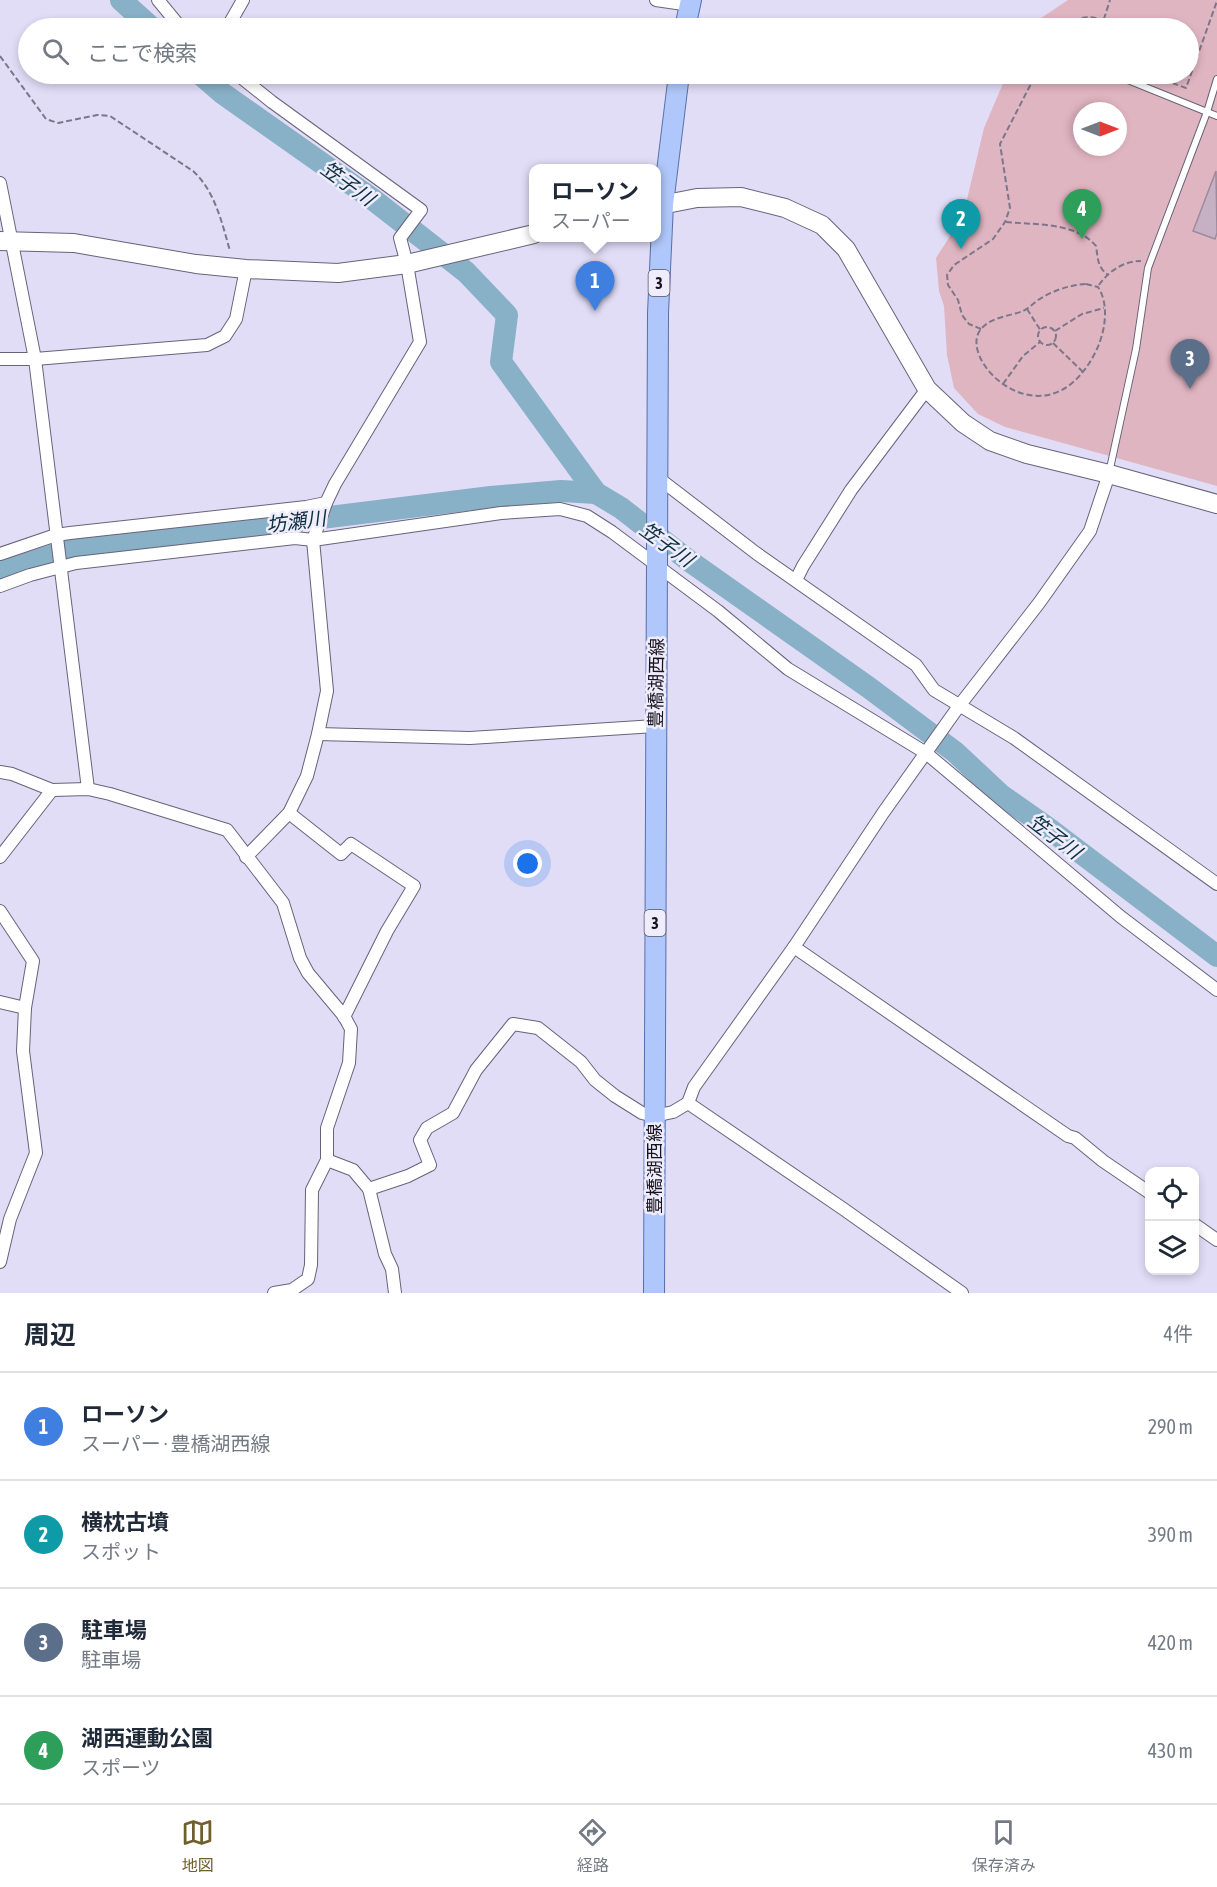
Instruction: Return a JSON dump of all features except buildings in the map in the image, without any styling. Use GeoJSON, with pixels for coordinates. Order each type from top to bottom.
{"type":"FeatureCollection","features":[{"type":"Feature","properties":{"kind":"main road"},"geometry":{"type":"LineString","coordinates":[[687,18],[691,2]]}},
{"type":"Feature","properties":{"kind":"main road","name":"豊橋湖西線"},"geometry":{"type":"LineString","coordinates":[[661,198],[678,84]]}},
{"type":"Feature","properties":{"kind":"main road","name":"豊橋湖西線"},"geometry":{"type":"LineString","coordinates":[[654,1293],[655,726],[659,242]]}},
{"type":"Feature","properties":{"kind":"street"},"geometry":{"type":"LineString","coordinates":[[158,0],[173,18]]}},
{"type":"Feature","properties":{"kind":"street"},"geometry":{"type":"LineString","coordinates":[[233,18],[243,0]]}},
{"type":"Feature","properties":{"kind":"street"},"geometry":{"type":"LineString","coordinates":[[656,0],[691,2]]}},
{"type":"Feature","properties":{"kind":"street"},"geometry":{"type":"LineString","coordinates":[[246,857],[290,813],[308,776],[327,691],[315,536],[335,484],[420,342],[407,264],[400,238],[421,210],[250,84]]}},
{"type":"Feature","properties":{"kind":"street"},"geometry":{"type":"LineString","coordinates":[[0,183],[6,241],[35,359],[88,789]]}},
{"type":"Feature","properties":{"kind":"street"},"geometry":{"type":"LineString","coordinates":[[661,205],[697,198],[741,197],[785,208],[822,225],[846,249],[927,389],[963,423],[990,441],[1027,454],[1217,504]]}},
{"type":"Feature","properties":{"kind":"street"},"geometry":{"type":"LineString","coordinates":[[6,241],[74,243],[196,264],[241,269],[338,273],[407,264],[529,235]]}},
{"type":"Feature","properties":{"kind":"street"},"geometry":{"type":"LineString","coordinates":[[0,359],[35,359],[207,345],[225,336],[236,319],[241,269]]}},
{"type":"Feature","properties":{"kind":"street"},"geometry":{"type":"LineString","coordinates":[[796,580],[851,490],[927,389]]}},
{"type":"Feature","properties":{"kind":"street"},"geometry":{"type":"LineString","coordinates":[[369,1189],[408,1176],[430,1165],[420,1140],[427,1128],[453,1113],[476,1070],[513,1024],[538,1028],[581,1062],[595,1080],[642,1113],[654,1116],[673,1112],[688,1103],[694,1087],[794,947],[883,813],[957,709],[1039,603],[1090,531],[1109,474]]}},
{"type":"Feature","properties":{"kind":"street"},"geometry":{"type":"LineString","coordinates":[[657,485],[916,665],[934,690],[957,709],[1014,738],[1217,884]]}},
{"type":"Feature","properties":{"kind":"street"},"geometry":{"type":"LineString","coordinates":[[0,554],[57,538],[325,506]]}},
{"type":"Feature","properties":{"kind":"street"},"geometry":{"type":"LineString","coordinates":[[0,586],[62,564],[501,513],[560,509],[587,516],[658,560],[788,669],[926,753],[1121,917],[1217,990]]}},
{"type":"Feature","properties":{"kind":"street"},"geometry":{"type":"LineString","coordinates":[[318,734],[470,738],[655,726]]}},
{"type":"Feature","properties":{"kind":"street"},"geometry":{"type":"LineString","coordinates":[[0,772],[12,774],[52,790],[88,789],[227,830],[284,903],[300,958],[308,973],[351,1029],[349,1063],[327,1128],[327,1160],[312,1190],[311,1265],[308,1279],[292,1290],[274,1293]]}},
{"type":"Feature","properties":{"kind":"street"},"geometry":{"type":"LineString","coordinates":[[0,857],[52,790]]}},
{"type":"Feature","properties":{"kind":"street"},"geometry":{"type":"LineString","coordinates":[[290,813],[341,854],[351,844],[414,886],[387,931],[344,1017]]}},
{"type":"Feature","properties":{"kind":"street"},"geometry":{"type":"LineString","coordinates":[[0,911],[33,961],[25,1008],[23,1051],[36,1153],[10,1219],[0,1262]]}},
{"type":"Feature","properties":{"kind":"street"},"geometry":{"type":"LineString","coordinates":[[794,947],[1068,1136],[1075,1138],[1145,1190]]}},
{"type":"Feature","properties":{"kind":"street"},"geometry":{"type":"LineString","coordinates":[[0,1002],[25,1008]]}},
{"type":"Feature","properties":{"kind":"street"},"geometry":{"type":"LineString","coordinates":[[688,1103],[962,1293]]}},
{"type":"Feature","properties":{"kind":"street"},"geometry":{"type":"LineString","coordinates":[[327,1160],[353,1170],[369,1189],[385,1254],[392,1269],[395,1293]]}},
{"type":"Feature","properties":{"kind":"street"},"geometry":{"type":"LineString","coordinates":[[1199,1227],[1217,1240]]}},
{"type":"Feature","properties":{"kind":"lane"},"geometry":{"type":"LineString","coordinates":[[1109,474],[1136,350],[1150,263],[1207,112],[1217,79]]}},
{"type":"Feature","properties":{"kind":"lane"},"geometry":{"type":"LineString","coordinates":[[1138,84],[1217,116]]}},
{"type":"Feature","properties":{"kind":"path"},"geometry":{"type":"LineString","coordinates":[[1104,18],[1110,0]]}},
{"type":"Feature","properties":{"kind":"path"},"geometry":{"type":"LineString","coordinates":[[1199,52],[1217,1]]}},
{"type":"Feature","properties":{"kind":"path"},"geometry":{"type":"LineString","coordinates":[[1077,18],[1087,16],[1095,18]]}},
{"type":"Feature","properties":{"kind":"path"},"geometry":{"type":"LineString","coordinates":[[0,56],[18,81]]}},
{"type":"Feature","properties":{"kind":"path"},"geometry":{"type":"LineString","coordinates":[[20,84],[46,119],[58,123],[97,115],[110,116],[193,171],[203,181],[212,196],[241,269]]}},
{"type":"Feature","properties":{"kind":"path"},"geometry":{"type":"LineString","coordinates":[[981,329],[969,324],[962,315],[958,300],[948,285],[947,275],[954,265],[993,239],[1005,222],[1010,207],[1000,144],[1031,84]]}},
{"type":"Feature","properties":{"kind":"path"},"geometry":{"type":"LineString","coordinates":[[1175,84],[1186,88],[1187,84]]}},
{"type":"Feature","properties":{"kind":"path"},"geometry":{"type":"LineString","coordinates":[[1005,222],[1061,228],[1078,233],[1096,246],[1098,265],[1108,275]]}},
{"type":"Feature","properties":{"kind":"path"},"geometry":{"type":"LineString","coordinates":[[1098,287],[1108,275],[1129,262],[1150,263]]}},
{"type":"Feature","properties":{"kind":"path"},"geometry":{"type":"LineString","coordinates":[[1086,284],[1098,287],[1102,293],[1103,331],[1084,372],[1063,390],[1045,396],[1024,395],[997,380],[981,360],[976,343],[981,329],[998,319],[1027,309],[1039,300],[1066,287],[1086,284]]}},
{"type":"Feature","properties":{"kind":"path"},"geometry":{"type":"LineString","coordinates":[[1053,343],[1046,345],[1040,342],[1038,338],[1041,331],[1048,328],[1055,330],[1082,314],[1104,308]]}},
{"type":"Feature","properties":{"kind":"path"},"geometry":{"type":"LineString","coordinates":[[1027,309],[1041,331]]}},
{"type":"Feature","properties":{"kind":"path"},"geometry":{"type":"LineString","coordinates":[[1053,343],[1056,336],[1055,330]]}},
{"type":"Feature","properties":{"kind":"path"},"geometry":{"type":"LineString","coordinates":[[1003,384],[1023,356],[1040,342]]}},
{"type":"Feature","properties":{"kind":"path"},"geometry":{"type":"LineString","coordinates":[[1053,343],[1084,372]]}},
{"type":"Feature","properties":{"kind":"shaded area"},"geometry":{"type":"Polygon","coordinates":[[[1068,0],[1217,0],[1217,486],[1005,427],[978,414],[954,388],[947,355],[944,306],[939,291],[936,258],[963,216],[984,128],[1003,84],[1199,84],[1199,18],[1041,18],[1068,0]]]}},
{"type":"Feature","properties":{"kind":"waterway","name":"笠子川"},"geometry":{"type":"LineString","coordinates":[[121,0],[141,18]]}},
{"type":"Feature","properties":{"kind":"waterway","name":"笠子川"},"geometry":{"type":"LineString","coordinates":[[212,84],[371,198],[466,272],[507,315],[501,362],[596,493],[621,508],[688,560],[868,687],[955,752],[1001,795],[1217,956]]}},
{"type":"Feature","properties":{"kind":"waterway","name":"坊瀬川"},"geometry":{"type":"LineString","coordinates":[[0,572],[70,550],[111,544],[491,497],[561,491],[596,493]]}},
{"type":"Feature","properties":{"kind":"place","name":"湖西運動公園"},"geometry":{"type":"Point","coordinates":[1082,239]}},
{"type":"Feature","properties":{"kind":"place","name":"横枕古墳"},"geometry":{"type":"Point","coordinates":[961,249]}},
{"type":"Feature","properties":{"kind":"place","name":"ローソン"},"geometry":{"type":"Point","coordinates":[595,311]}},
{"type":"Feature","properties":{"kind":"place","name":"駐車場"},"geometry":{"type":"Point","coordinates":[1190,389]}}]}
